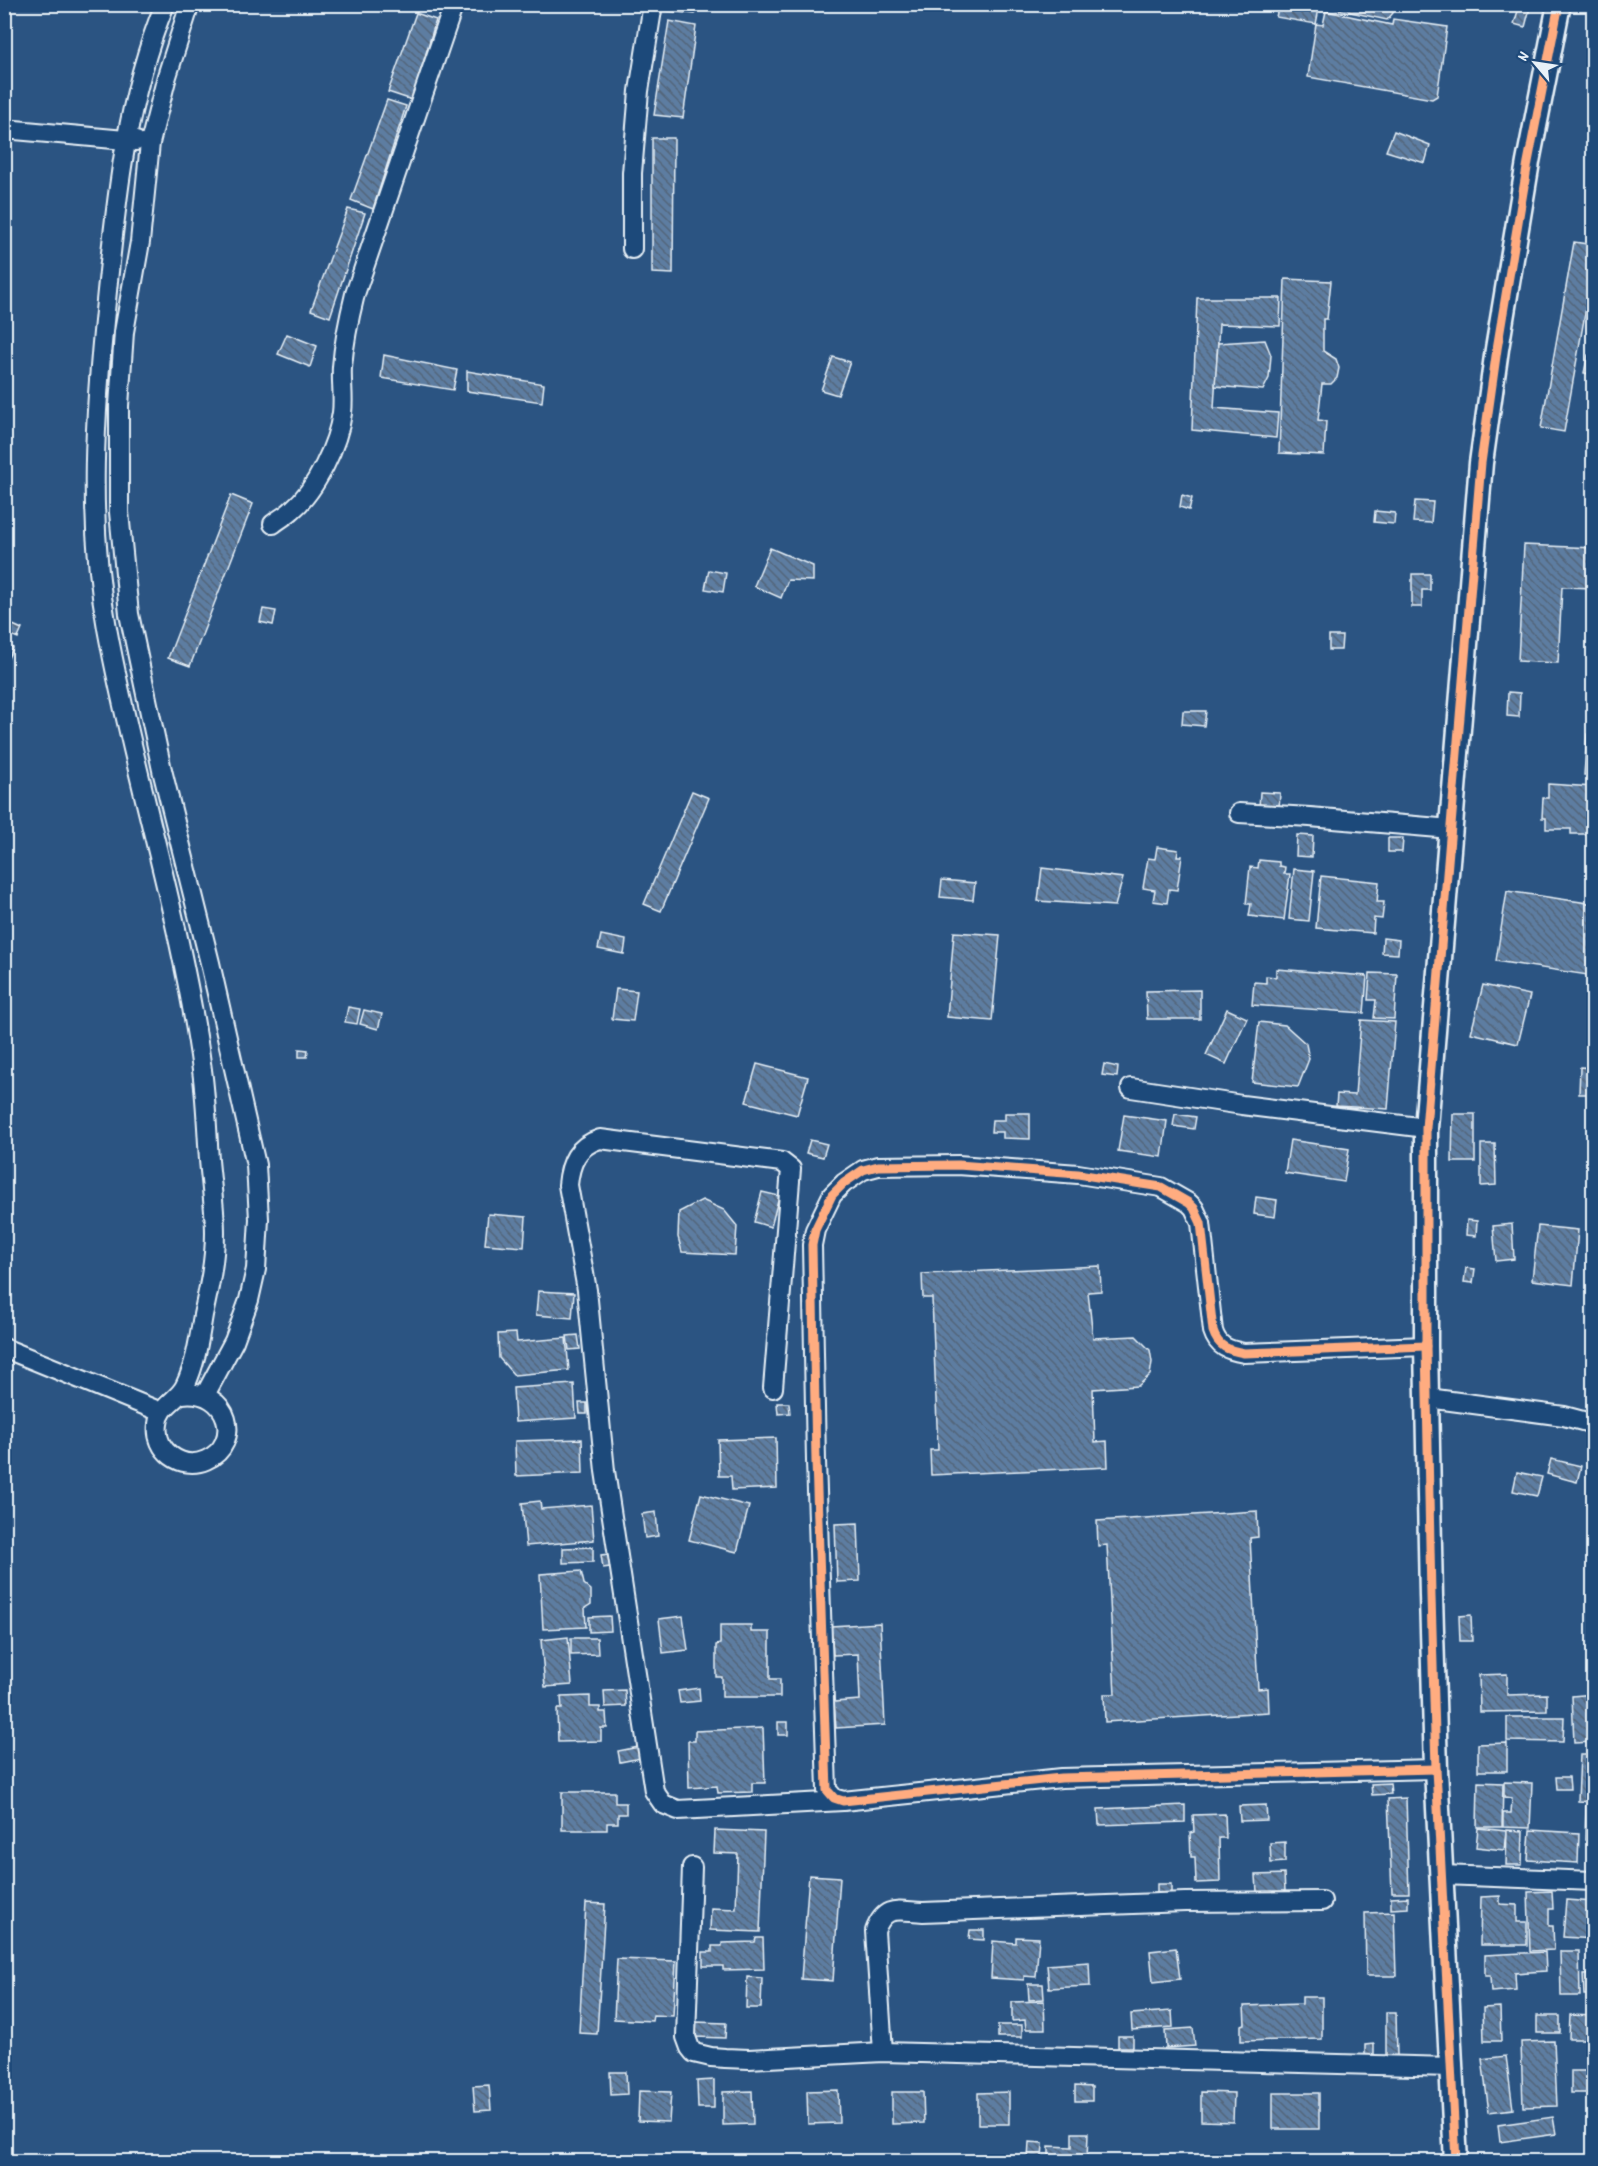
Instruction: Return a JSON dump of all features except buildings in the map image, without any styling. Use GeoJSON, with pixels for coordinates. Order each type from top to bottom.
{"type":"FeatureCollection","features":[{"type":"Feature","properties":{"kind":"street"},"geometry":{"type":"LineString","coordinates":[[165,4],[136,89],[125,140],[113,228],[95,417],[95,488],[97,560],[109,638],[135,765],[182,955],[202,1071],[215,1234],[213,1269],[193,1368],[182,1394]]}},
{"type":"Feature","properties":{"kind":"street"},"geometry":{"type":"LineString","coordinates":[[190,4],[167,76],[150,143],[140,243],[124,332],[119,406],[119,512],[129,615],[162,770],[210,963],[256,1165],[259,1219],[256,1269],[249,1300],[234,1341],[205,1395]]}},
{"type":"Feature","properties":{"kind":"street"},"geometry":{"type":"LineString","coordinates":[[273,524],[292,510],[307,494],[334,446],[341,424],[342,369],[347,328],[355,294],[454,4]]}},
{"type":"Feature","properties":{"kind":"street"},"geometry":{"type":"LineString","coordinates":[[632,249],[632,173],[639,91],[653,4]]}},
{"type":"Feature","properties":{"kind":"street"},"geometry":{"type":"LineString","coordinates":[[1456,2162],[1436,1769],[1426,1347],[1426,1128],[1481,463],[1524,184],[1559,4]]}},
{"type":"Feature","properties":{"kind":"street"},"geometry":{"type":"LineString","coordinates":[[4,129],[150,143]]}},
{"type":"Feature","properties":{"kind":"street"},"geometry":{"type":"LineString","coordinates":[[1239,813],[1451,830]]}},
{"type":"Feature","properties":{"kind":"street"},"geometry":{"type":"LineString","coordinates":[[1131,1088],[1242,1105],[1426,1128]]}},
{"type":"Feature","properties":{"kind":"street"},"geometry":{"type":"LineString","coordinates":[[773,1388],[791,1169],[782,1162],[600,1139],[588,1143],[577,1153],[570,1169],[568,1185],[587,1290],[605,1471],[654,1791],[663,1804],[678,1810],[843,1801],[1061,1778],[1436,1769]]}},
{"type":"Feature","properties":{"kind":"street"},"geometry":{"type":"LineString","coordinates":[[843,1801],[834,1798],[826,1790],[817,1525],[812,1245],[821,1216],[832,1196],[844,1183],[863,1170],[878,1166],[958,1166],[1078,1174],[1161,1187],[1189,1203],[1201,1223],[1213,1331],[1216,1340],[1223,1347],[1244,1353],[1426,1347]]}},
{"type":"Feature","properties":{"kind":"street"},"geometry":{"type":"LineString","coordinates":[[4,1348],[161,1412]]}},
{"type":"Feature","properties":{"kind":"street"},"geometry":{"type":"LineString","coordinates":[[182,1394],[205,1395],[215,1401],[223,1411],[227,1422],[227,1434],[215,1455],[204,1461],[182,1462],[164,1450],[159,1440],[157,1428],[161,1412],[172,1399],[182,1394]]}},
{"type":"Feature","properties":{"kind":"street"},"geometry":{"type":"LineString","coordinates":[[1428,1398],[1564,1416],[1593,1425]]}},
{"type":"Feature","properties":{"kind":"street"},"geometry":{"type":"LineString","coordinates":[[692,1867],[686,2037],[694,2053],[711,2057],[749,2059],[883,2052],[1451,2067]]}},
{"type":"Feature","properties":{"kind":"street"},"geometry":{"type":"LineString","coordinates":[[1442,1875],[1593,1881]]}},
{"type":"Feature","properties":{"kind":"street"},"geometry":{"type":"LineString","coordinates":[[883,2052],[875,1931],[880,1919],[891,1910],[923,1912],[1185,1902],[1322,1901]]}},
{"type":"Feature","properties":{"kind":"cycle path"},"geometry":{"type":"LineString","coordinates":[[1456,2162],[1436,1769],[1426,1346],[1426,1128],[1481,463],[1528,162],[1559,4]]}},
{"type":"Feature","properties":{"kind":"cycle path"},"geometry":{"type":"LineString","coordinates":[[1426,1346],[1244,1353],[1224,1347],[1213,1331],[1201,1223],[1189,1203],[1161,1187],[1078,1174],[958,1165],[878,1166],[863,1170],[844,1183],[832,1195],[815,1230],[812,1245],[816,1461],[827,1790],[834,1798],[843,1801],[1061,1778],[1436,1769]]}}]}
